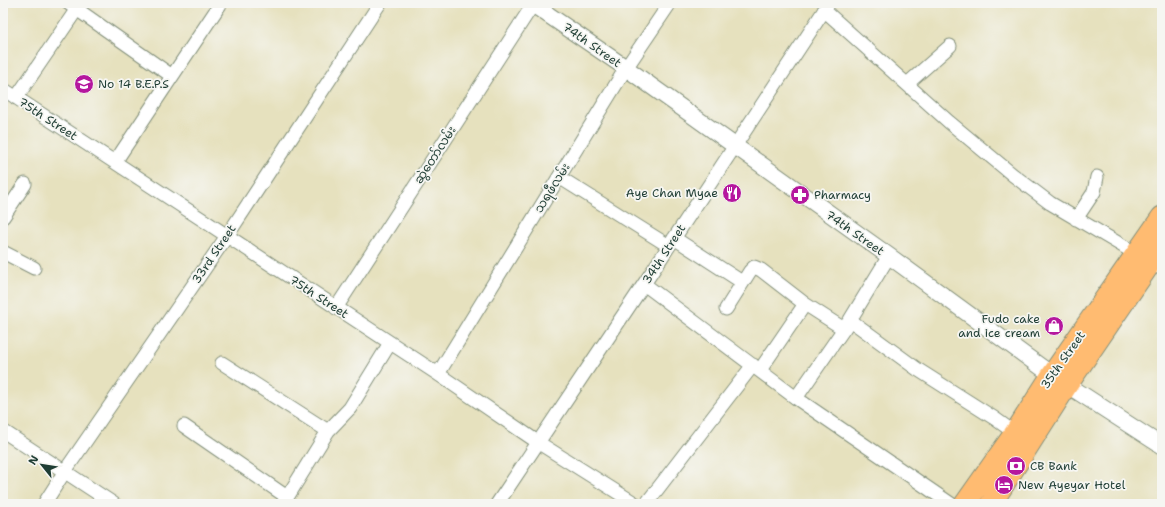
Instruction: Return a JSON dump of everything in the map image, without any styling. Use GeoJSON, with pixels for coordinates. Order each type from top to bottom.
{"type":"FeatureCollection","features":[{"type":"Feature","properties":{"kind":"main road","name":"35th Street"},"geometry":{"type":"LineString","coordinates":[[965,504],[1014,433],[1060,380],[1153,258],[1162,217]]}},
{"type":"Feature","properties":{"kind":"main road","name":"35th Street"},"geometry":{"type":"LineString","coordinates":[[992,504],[1060,380]]}},
{"type":"Feature","properties":{"kind":"street"},"geometry":{"type":"LineString","coordinates":[[115,162],[221,3]]}},
{"type":"Feature","properties":{"kind":"street","name":"33rd Street"},"geometry":{"type":"LineString","coordinates":[[44,504],[64,471],[227,236],[380,3]]}},
{"type":"Feature","properties":{"kind":"street","name":"သရဖီလမ်း"},"geometry":{"type":"LineString","coordinates":[[438,374],[626,68],[670,3]]}},
{"type":"Feature","properties":{"kind":"street","name":"74th Street"},"geometry":{"type":"LineString","coordinates":[[533,4],[626,68],[1060,380],[1162,446]]}},
{"type":"Feature","properties":{"kind":"street","name":"ဆွဲတော်လမ်း"},"geometry":{"type":"LineString","coordinates":[[336,308],[533,4]]}},
{"type":"Feature","properties":{"kind":"street"},"geometry":{"type":"LineString","coordinates":[[16,98],[75,5],[172,76]]}},
{"type":"Feature","properties":{"kind":"street"},"geometry":{"type":"LineString","coordinates":[[827,7],[907,84],[949,122],[1012,175],[1050,203],[1076,219],[1153,258]]}},
{"type":"Feature","properties":{"kind":"street","name":"34th Street"},"geometry":{"type":"LineString","coordinates":[[497,504],[539,443],[827,7]]}},
{"type":"Feature","properties":{"kind":"street"},"geometry":{"type":"LineString","coordinates":[[907,84],[950,46]]}},
{"type":"Feature","properties":{"kind":"street","name":"75th Street"},"geometry":{"type":"LineString","coordinates":[[3,90],[438,374],[539,443],[636,504]]}},
{"type":"Feature","properties":{"kind":"street"},"geometry":{"type":"LineString","coordinates":[[559,176],[742,282]]}},
{"type":"Feature","properties":{"kind":"street"},"geometry":{"type":"LineString","coordinates":[[1076,219],[1094,192],[1097,177]]}},
{"type":"Feature","properties":{"kind":"street"},"geometry":{"type":"LineString","coordinates":[[3,217],[25,184]]}},
{"type":"Feature","properties":{"kind":"street"},"geometry":{"type":"LineString","coordinates":[[3,252],[34,268]]}},
{"type":"Feature","properties":{"kind":"street"},"geometry":{"type":"LineString","coordinates":[[796,398],[847,325],[889,256]]}},
{"type":"Feature","properties":{"kind":"street"},"geometry":{"type":"LineString","coordinates":[[726,309],[750,270],[754,267],[761,270],[805,304],[847,325],[994,418],[1014,433]]}},
{"type":"Feature","properties":{"kind":"street"},"geometry":{"type":"LineString","coordinates":[[644,284],[796,398],[951,504]]}},
{"type":"Feature","properties":{"kind":"street"},"geometry":{"type":"LineString","coordinates":[[646,504],[756,368],[805,304]]}},
{"type":"Feature","properties":{"kind":"street"},"geometry":{"type":"LineString","coordinates":[[184,426],[285,500],[328,431],[350,408],[390,343]]}},
{"type":"Feature","properties":{"kind":"street"},"geometry":{"type":"LineString","coordinates":[[222,364],[328,431]]}},
{"type":"Feature","properties":{"kind":"street"},"geometry":{"type":"LineString","coordinates":[[3,431],[114,504]]}},
{"type":"Feature","properties":{"kind":"place","name":"No 14 B.E.P.S"},"geometry":{"type":"Point","coordinates":[84,84]}},
{"type":"Feature","properties":{"kind":"place","name":"Aye Chan Myae"},"geometry":{"type":"Point","coordinates":[732,193]}},
{"type":"Feature","properties":{"kind":"place","name":"Pharmacy"},"geometry":{"type":"Point","coordinates":[800,195]}},
{"type":"Feature","properties":{"kind":"place","name":"Fudo cake and ice cream"},"geometry":{"type":"Point","coordinates":[1054,326]}},
{"type":"Feature","properties":{"kind":"place","name":"CB Bank"},"geometry":{"type":"Point","coordinates":[1016,466]}},
{"type":"Feature","properties":{"kind":"place","name":"New Ayeyar Hotel"},"geometry":{"type":"Point","coordinates":[1004,485]}}]}
